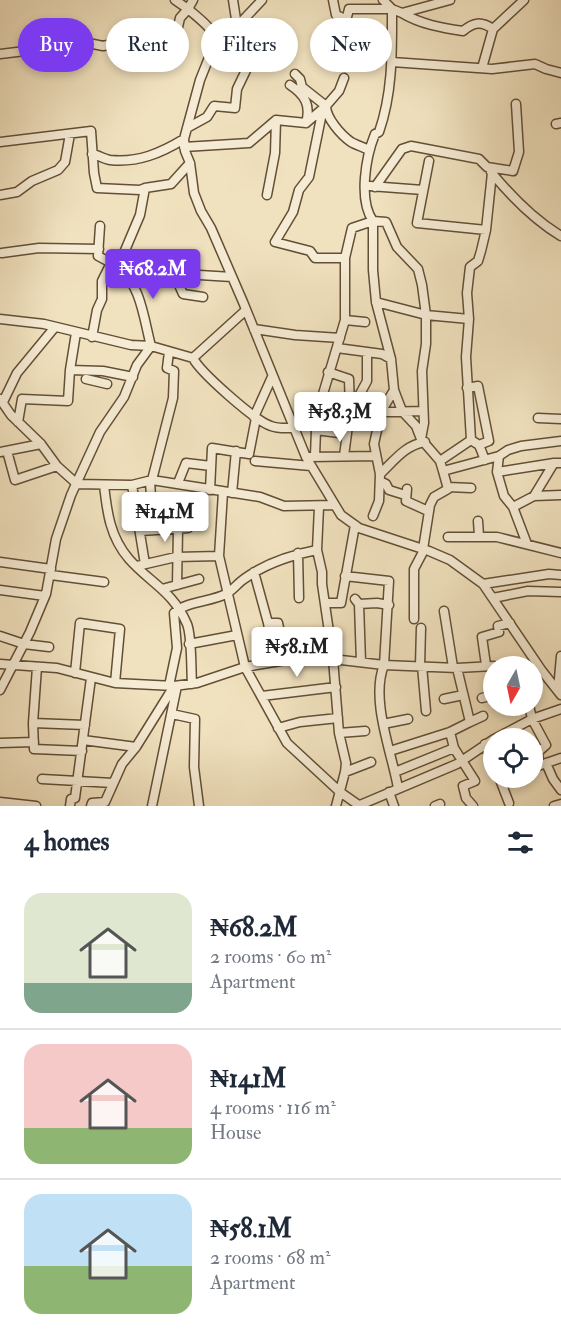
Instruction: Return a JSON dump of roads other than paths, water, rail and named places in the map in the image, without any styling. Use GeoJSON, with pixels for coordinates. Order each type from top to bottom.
{"type":"FeatureCollection","features":[{"type":"Feature","properties":{"kind":"street"},"geometry":{"type":"LineString","coordinates":[[175,0],[201,21]]}},
{"type":"Feature","properties":{"kind":"street"},"geometry":{"type":"LineString","coordinates":[[0,54],[25,51],[64,38],[103,46],[117,43],[173,49],[180,18],[193,0]]}},
{"type":"Feature","properties":{"kind":"street"},"geometry":{"type":"LineString","coordinates":[[233,0],[234,18]]}},
{"type":"Feature","properties":{"kind":"street"},"geometry":{"type":"LineString","coordinates":[[244,18],[261,0]]}},
{"type":"Feature","properties":{"kind":"street"},"geometry":{"type":"LineString","coordinates":[[333,0],[336,15],[343,18],[347,16],[349,9],[392,9],[423,23],[447,28],[463,31],[477,23],[485,24],[493,29]]}},
{"type":"Feature","properties":{"kind":"street"},"geometry":{"type":"LineString","coordinates":[[383,0],[392,9],[392,18]]}},
{"type":"Feature","properties":{"kind":"street"},"geometry":{"type":"LineString","coordinates":[[392,9],[396,7],[397,0]]}},
{"type":"Feature","properties":{"kind":"street"},"geometry":{"type":"LineString","coordinates":[[402,13],[450,0]]}},
{"type":"Feature","properties":{"kind":"street"},"geometry":{"type":"LineString","coordinates":[[482,68],[493,29],[524,0]]}},
{"type":"Feature","properties":{"kind":"street"},"geometry":{"type":"LineString","coordinates":[[392,62],[500,69],[535,63],[561,73]]}},
{"type":"Feature","properties":{"kind":"street"},"geometry":{"type":"LineString","coordinates":[[203,72],[184,143],[190,163],[194,193],[246,310],[272,377],[311,457]]}},
{"type":"Feature","properties":{"kind":"street"},"geometry":{"type":"LineString","coordinates":[[187,128],[207,117],[214,106],[235,108],[237,89],[245,72]]}},
{"type":"Feature","properties":{"kind":"street"},"geometry":{"type":"LineString","coordinates":[[391,72],[389,101],[380,132],[375,134],[369,150],[369,216],[373,221],[373,270],[376,302],[390,358],[394,390],[402,411],[416,426],[423,441],[440,461],[448,487]]}},
{"type":"Feature","properties":{"kind":"street"},"geometry":{"type":"LineString","coordinates":[[295,74],[300,79],[309,113],[306,123]]}},
{"type":"Feature","properties":{"kind":"street"},"geometry":{"type":"LineString","coordinates":[[92,154],[111,160],[137,160],[184,143],[249,143],[276,120],[306,123],[339,91],[344,78]]}},
{"type":"Feature","properties":{"kind":"street"},"geometry":{"type":"LineString","coordinates":[[290,85],[302,90],[324,107],[333,122],[351,142],[369,150]]}},
{"type":"Feature","properties":{"kind":"street"},"geometry":{"type":"LineString","coordinates":[[489,170],[513,171],[519,152],[516,104]]}},
{"type":"Feature","properties":{"kind":"street"},"geometry":{"type":"LineString","coordinates":[[324,107],[309,177],[299,190],[293,212],[274,242],[310,251],[315,258],[345,258]]}},
{"type":"Feature","properties":{"kind":"street"},"geometry":{"type":"LineString","coordinates":[[267,195],[275,153],[276,120]]}},
{"type":"Feature","properties":{"kind":"street"},"geometry":{"type":"LineString","coordinates":[[0,142],[91,131],[97,188],[130,190],[171,184],[190,163]]}},
{"type":"Feature","properties":{"kind":"street"},"geometry":{"type":"LineString","coordinates":[[0,195],[17,192],[32,181],[58,170],[65,162],[70,134]]}},
{"type":"Feature","properties":{"kind":"street"},"geometry":{"type":"LineString","coordinates":[[370,186],[402,149],[411,146],[478,159],[507,191],[546,227],[561,236]]}},
{"type":"Feature","properties":{"kind":"street"},"geometry":{"type":"LineString","coordinates":[[429,161],[417,224],[486,230]]}},
{"type":"Feature","properties":{"kind":"street"},"geometry":{"type":"LineString","coordinates":[[485,460],[475,442],[467,388],[466,357],[469,319],[466,293],[470,267],[478,261],[486,230],[489,170]]}},
{"type":"Feature","properties":{"kind":"street"},"geometry":{"type":"LineString","coordinates":[[370,186],[423,190]]}},
{"type":"Feature","properties":{"kind":"street"},"geometry":{"type":"LineString","coordinates":[[92,337],[102,299],[102,281],[115,265],[140,215],[146,188]]}},
{"type":"Feature","properties":{"kind":"street"},"geometry":{"type":"LineString","coordinates":[[423,441],[422,371],[426,344],[426,315],[418,269],[397,247],[386,222],[373,221],[352,228],[345,258],[345,320],[320,404],[311,466],[341,515],[359,528],[450,560],[483,584],[529,656]]}},
{"type":"Feature","properties":{"kind":"street"},"geometry":{"type":"LineString","coordinates":[[100,226],[98,255],[115,265],[128,277],[137,291],[151,346]]}},
{"type":"Feature","properties":{"kind":"street"},"geometry":{"type":"LineString","coordinates":[[2,253],[39,248],[99,249]]}},
{"type":"Feature","properties":{"kind":"street"},"geometry":{"type":"LineString","coordinates":[[203,297],[183,294],[179,285],[179,276],[183,274],[232,277]]}},
{"type":"Feature","properties":{"kind":"street"},"geometry":{"type":"LineString","coordinates":[[376,302],[426,315],[469,319]]}},
{"type":"Feature","properties":{"kind":"street"},"geometry":{"type":"LineString","coordinates":[[193,358],[246,310]]}},
{"type":"Feature","properties":{"kind":"street"},"geometry":{"type":"LineString","coordinates":[[0,319],[55,327],[131,345],[151,346],[193,358]]}},
{"type":"Feature","properties":{"kind":"street"},"geometry":{"type":"LineString","coordinates":[[345,320],[365,322]]}},
{"type":"Feature","properties":{"kind":"street"},"geometry":{"type":"LineString","coordinates":[[55,327],[17,373],[1,401],[57,466],[77,484],[132,485],[151,480],[260,497],[284,506],[334,505]]}},
{"type":"Feature","properties":{"kind":"street"},"geometry":{"type":"LineString","coordinates":[[254,329],[340,338]]}},
{"type":"Feature","properties":{"kind":"street"},"geometry":{"type":"LineString","coordinates":[[18,422],[22,399],[68,401],[76,333]]}},
{"type":"Feature","properties":{"kind":"street"},"geometry":{"type":"LineString","coordinates":[[0,690],[45,596],[56,539],[71,495],[100,432],[124,398],[137,365],[151,346]]}},
{"type":"Feature","properties":{"kind":"street"},"geometry":{"type":"LineString","coordinates":[[337,348],[382,354],[390,358]]}},
{"type":"Feature","properties":{"kind":"street"},"geometry":{"type":"LineString","coordinates":[[153,530],[151,480],[173,398],[174,371],[167,368],[169,352]]}},
{"type":"Feature","properties":{"kind":"street"},"geometry":{"type":"LineString","coordinates":[[344,456],[354,410],[367,381],[367,352]]}},
{"type":"Feature","properties":{"kind":"street"},"geometry":{"type":"LineString","coordinates":[[193,358],[196,365],[206,375],[255,417],[273,428],[295,428]]}},
{"type":"Feature","properties":{"kind":"street"},"geometry":{"type":"LineString","coordinates":[[70,370],[103,371],[133,376]]}},
{"type":"Feature","properties":{"kind":"street"},"geometry":{"type":"LineString","coordinates":[[87,379],[104,383],[103,371]]}},
{"type":"Feature","properties":{"kind":"street"},"geometry":{"type":"LineString","coordinates":[[328,372],[349,379],[354,410]]}},
{"type":"Feature","properties":{"kind":"street"},"geometry":{"type":"LineString","coordinates":[[210,490],[212,448],[236,450],[249,454],[255,417],[272,377]]}},
{"type":"Feature","properties":{"kind":"street"},"geometry":{"type":"LineString","coordinates":[[440,461],[475,442],[489,441],[478,386],[467,388]]}},
{"type":"Feature","properties":{"kind":"street"},"geometry":{"type":"LineString","coordinates":[[373,516],[379,501],[380,477],[374,444],[381,412],[394,390]]}},
{"type":"Feature","properties":{"kind":"street"},"geometry":{"type":"LineString","coordinates":[[354,410],[423,411]]}},
{"type":"Feature","properties":{"kind":"street"},"geometry":{"type":"LineString","coordinates":[[0,417],[11,415]]}},
{"type":"Feature","properties":{"kind":"street"},"geometry":{"type":"LineString","coordinates":[[538,418],[561,419]]}},
{"type":"Feature","properties":{"kind":"street"},"geometry":{"type":"LineString","coordinates":[[316,430],[347,434]]}},
{"type":"Feature","properties":{"kind":"street"},"geometry":{"type":"LineString","coordinates":[[380,477],[395,457],[423,441]]}},
{"type":"Feature","properties":{"kind":"street"},"geometry":{"type":"LineString","coordinates":[[443,471],[499,456],[521,446],[561,441]]}},
{"type":"Feature","properties":{"kind":"street"},"geometry":{"type":"LineString","coordinates":[[40,444],[3,452],[15,480],[57,466]]}},
{"type":"Feature","properties":{"kind":"street"},"geometry":{"type":"LineString","coordinates":[[236,450],[227,493],[219,556],[245,667],[286,742],[340,792],[360,806],[462,760],[483,746]]}},
{"type":"Feature","properties":{"kind":"street"},"geometry":{"type":"LineString","coordinates":[[311,457],[375,456]]}},
{"type":"Feature","properties":{"kind":"street"},"geometry":{"type":"LineString","coordinates":[[499,456],[497,472],[504,496],[513,507],[527,544]]}},
{"type":"Feature","properties":{"kind":"street"},"geometry":{"type":"LineString","coordinates":[[255,461],[311,466]]}},
{"type":"Feature","properties":{"kind":"street"},"geometry":{"type":"LineString","coordinates":[[178,483],[186,463],[211,466]]}},
{"type":"Feature","properties":{"kind":"street"},"geometry":{"type":"LineString","coordinates":[[497,472],[558,463]]}},
{"type":"Feature","properties":{"kind":"street"},"geometry":{"type":"LineString","coordinates":[[534,496],[558,463]]}},
{"type":"Feature","properties":{"kind":"street"},"geometry":{"type":"LineString","coordinates":[[380,477],[389,490],[406,492],[406,501],[428,511]]}},
{"type":"Feature","properties":{"kind":"street"},"geometry":{"type":"LineString","coordinates":[[104,485],[108,518],[116,539],[129,559],[141,565],[173,598],[188,626],[192,684]]}},
{"type":"Feature","properties":{"kind":"street"},"geometry":{"type":"LineString","coordinates":[[132,485],[140,531],[141,565]]}},
{"type":"Feature","properties":{"kind":"street"},"geometry":{"type":"LineString","coordinates":[[448,487],[471,489]]}},
{"type":"Feature","properties":{"kind":"street"},"geometry":{"type":"LineString","coordinates":[[414,619],[414,569],[423,549],[428,511],[435,497],[448,487]]}},
{"type":"Feature","properties":{"kind":"street"},"geometry":{"type":"LineString","coordinates":[[513,507],[534,496],[561,495]]}},
{"type":"Feature","properties":{"kind":"street"},"geometry":{"type":"LineString","coordinates":[[136,507],[185,504]]}},
{"type":"Feature","properties":{"kind":"street"},"geometry":{"type":"LineString","coordinates":[[319,507],[317,550],[333,659],[339,733],[345,772],[336,806]]}},
{"type":"Feature","properties":{"kind":"street"},"geometry":{"type":"LineString","coordinates":[[478,520],[479,536]]}},
{"type":"Feature","properties":{"kind":"street"},"geometry":{"type":"LineString","coordinates":[[325,603],[341,603],[355,525]]}},
{"type":"Feature","properties":{"kind":"street"},"geometry":{"type":"LineString","coordinates":[[140,531],[188,528]]}},
{"type":"Feature","properties":{"kind":"street"},"geometry":{"type":"LineString","coordinates":[[177,585],[178,529]]}},
{"type":"Feature","properties":{"kind":"street"},"geometry":{"type":"LineString","coordinates":[[448,537],[479,536],[527,544],[561,554]]}},
{"type":"Feature","properties":{"kind":"street"},"geometry":{"type":"LineString","coordinates":[[152,806],[172,714],[177,648],[174,613],[179,609],[228,593],[264,566],[298,553],[317,550]]}},
{"type":"Feature","properties":{"kind":"street"},"geometry":{"type":"LineString","coordinates":[[298,553],[300,598]]}},
{"type":"Feature","properties":{"kind":"street"},"geometry":{"type":"LineString","coordinates":[[141,565],[176,557],[219,556]]}},
{"type":"Feature","properties":{"kind":"street"},"geometry":{"type":"LineString","coordinates":[[0,562],[104,582]]}},
{"type":"Feature","properties":{"kind":"street"},"geometry":{"type":"LineString","coordinates":[[254,572],[268,623],[275,662]]}},
{"type":"Feature","properties":{"kind":"street"},"geometry":{"type":"LineString","coordinates":[[483,584],[549,574],[561,575]]}},
{"type":"Feature","properties":{"kind":"street"},"geometry":{"type":"LineString","coordinates":[[345,576],[389,581],[380,706],[386,742],[395,772],[394,806]]}},
{"type":"Feature","properties":{"kind":"street"},"geometry":{"type":"LineString","coordinates":[[162,589],[199,579]]}},
{"type":"Feature","properties":{"kind":"street"},"geometry":{"type":"LineString","coordinates":[[0,590],[45,596]]}},
{"type":"Feature","properties":{"kind":"street"},"geometry":{"type":"LineString","coordinates":[[493,598],[528,591],[561,592]]}},
{"type":"Feature","properties":{"kind":"street"},"geometry":{"type":"LineString","coordinates":[[361,662],[357,601],[389,605]]}},
{"type":"Feature","properties":{"kind":"street"},"geometry":{"type":"LineString","coordinates":[[444,611],[455,667],[470,722]]}},
{"type":"Feature","properties":{"kind":"street"},"geometry":{"type":"LineString","coordinates":[[75,673],[80,623],[120,629],[115,683]]}},
{"type":"Feature","properties":{"kind":"street"},"geometry":{"type":"LineString","coordinates":[[268,623],[278,623],[286,660]]}},
{"type":"Feature","properties":{"kind":"street"},"geometry":{"type":"LineString","coordinates":[[489,656],[482,637],[499,632],[498,626],[510,623]]}},
{"type":"Feature","properties":{"kind":"street"},"geometry":{"type":"LineString","coordinates":[[421,628],[421,666],[426,711]]}},
{"type":"Feature","properties":{"kind":"street"},"geometry":{"type":"LineString","coordinates":[[189,644],[237,635]]}},
{"type":"Feature","properties":{"kind":"street"},"geometry":{"type":"LineString","coordinates":[[0,636],[24,644],[49,647]]}},
{"type":"Feature","properties":{"kind":"street"},"geometry":{"type":"LineString","coordinates":[[559,692],[561,656]]}},
{"type":"Feature","properties":{"kind":"street"},"geometry":{"type":"LineString","coordinates":[[0,664],[57,668],[115,683],[174,686],[192,684],[245,667],[286,660],[333,659],[384,665],[483,666]]}},
{"type":"Feature","properties":{"kind":"street"},"geometry":{"type":"LineString","coordinates":[[37,667],[33,723],[34,749],[82,751]]}},
{"type":"Feature","properties":{"kind":"street"},"geometry":{"type":"LineString","coordinates":[[543,676],[559,692]]}},
{"type":"Feature","properties":{"kind":"street"},"geometry":{"type":"LineString","coordinates":[[70,806],[71,799],[75,798],[91,678]]}},
{"type":"Feature","properties":{"kind":"street"},"geometry":{"type":"LineString","coordinates":[[92,806],[92,802],[105,802],[122,764],[136,747],[174,686]]}},
{"type":"Feature","properties":{"kind":"street"},"geometry":{"type":"LineString","coordinates":[[262,696],[336,687]]}},
{"type":"Feature","properties":{"kind":"street"},"geometry":{"type":"LineString","coordinates":[[444,699],[463,695]]}},
{"type":"Feature","properties":{"kind":"street"},"geometry":{"type":"LineString","coordinates":[[519,728],[532,719],[561,709]]}},
{"type":"Feature","properties":{"kind":"street"},"geometry":{"type":"LineString","coordinates":[[172,714],[195,719],[194,767],[199,806]]}},
{"type":"Feature","properties":{"kind":"street"},"geometry":{"type":"LineString","coordinates":[[390,752],[450,732],[483,716]]}},
{"type":"Feature","properties":{"kind":"street"},"geometry":{"type":"LineString","coordinates":[[531,716],[537,728]]}},
{"type":"Feature","properties":{"kind":"street"},"geometry":{"type":"LineString","coordinates":[[278,728],[300,722],[338,718]]}},
{"type":"Feature","properties":{"kind":"street"},"geometry":{"type":"LineString","coordinates":[[383,724],[408,719]]}},
{"type":"Feature","properties":{"kind":"street"},"geometry":{"type":"LineString","coordinates":[[33,723],[85,725]]}},
{"type":"Feature","properties":{"kind":"street"},"geometry":{"type":"LineString","coordinates":[[339,733],[365,731]]}},
{"type":"Feature","properties":{"kind":"street"},"geometry":{"type":"LineString","coordinates":[[450,732],[454,748],[475,781],[463,786],[466,798],[473,806]]}},
{"type":"Feature","properties":{"kind":"street"},"geometry":{"type":"LineString","coordinates":[[83,740],[136,747]]}},
{"type":"Feature","properties":{"kind":"street"},"geometry":{"type":"LineString","coordinates":[[0,743],[34,742]]}},
{"type":"Feature","properties":{"kind":"street"},"geometry":{"type":"LineString","coordinates":[[395,772],[454,748]]}},
{"type":"Feature","properties":{"kind":"street"},"geometry":{"type":"LineString","coordinates":[[543,764],[561,758]]}},
{"type":"Feature","properties":{"kind":"street"},"geometry":{"type":"LineString","coordinates":[[345,772],[371,762]]}},
{"type":"Feature","properties":{"kind":"street"},"geometry":{"type":"LineString","coordinates":[[543,769],[561,790]]}},
{"type":"Feature","properties":{"kind":"street"},"geometry":{"type":"LineString","coordinates":[[42,779],[113,783]]}},
{"type":"Feature","properties":{"kind":"street"},"geometry":{"type":"LineString","coordinates":[[504,788],[509,803]]}},
{"type":"Feature","properties":{"kind":"street"},"geometry":{"type":"LineString","coordinates":[[0,802],[36,806]]}},
{"type":"Feature","properties":{"kind":"street"},"geometry":{"type":"LineString","coordinates":[[554,806],[561,804]]}}]}
